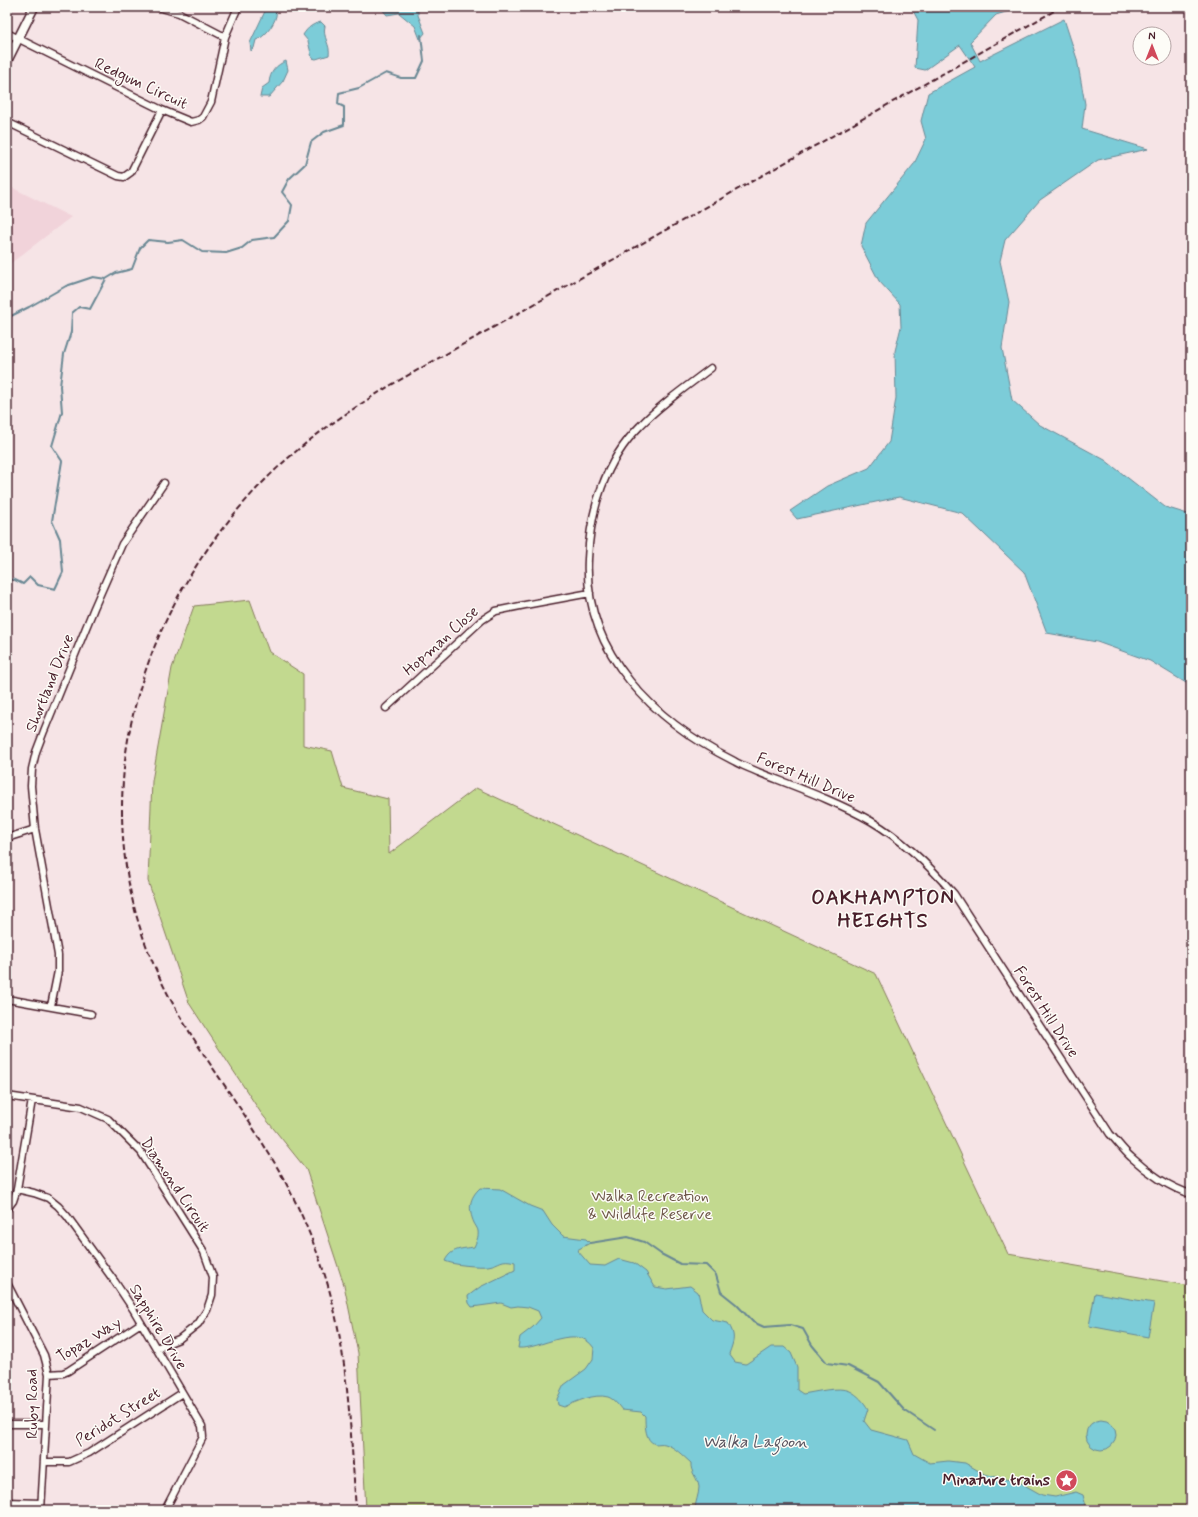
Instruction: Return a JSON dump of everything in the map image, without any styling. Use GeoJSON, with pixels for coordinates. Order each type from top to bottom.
{"type":"FeatureCollection","features":[{"type":"Feature","properties":{"kind":"street"},"geometry":{"type":"LineString","coordinates":[[7,61],[34,7]]}},
{"type":"Feature","properties":{"kind":"street"},"geometry":{"type":"LineString","coordinates":[[158,7],[179,13],[225,37]]}},
{"type":"Feature","properties":{"kind":"street","name":"Redgum Circuit"},"geometry":{"type":"LineString","coordinates":[[7,33],[162,110],[191,122],[203,118],[211,102],[215,90],[225,37],[238,7]]}},
{"type":"Feature","properties":{"kind":"street"},"geometry":{"type":"LineString","coordinates":[[7,122],[118,176],[124,177],[131,172],[162,110]]}},
{"type":"Feature","properties":{"kind":"street","name":"Forest Hill Drive"},"geometry":{"type":"LineString","coordinates":[[711,368],[664,404],[638,428],[622,448],[608,470],[597,500],[591,521],[588,565],[590,594],[600,630],[614,659],[630,682],[657,711],[694,740],[735,762],[833,803],[872,822],[907,846],[924,861],[954,894],[1110,1134],[1130,1157],[1156,1176],[1182,1192],[1191,1194]]}},
{"type":"Feature","properties":{"kind":"street","name":"Shortland Drive"},"geometry":{"type":"LineString","coordinates":[[51,1006],[58,971],[58,955],[35,829],[31,786],[32,769],[36,752],[94,608],[122,544],[164,483]]}},
{"type":"Feature","properties":{"kind":"street","name":"Hopman Close"},"geometry":{"type":"LineString","coordinates":[[386,708],[482,620],[496,611],[590,594]]}},
{"type":"Feature","properties":{"kind":"street"},"geometry":{"type":"LineString","coordinates":[[7,838],[35,829]]}},
{"type":"Feature","properties":{"kind":"street"},"geometry":{"type":"LineString","coordinates":[[7,999],[91,1014]]}},
{"type":"Feature","properties":{"kind":"street","name":"Diamond Circuit"},"geometry":{"type":"LineString","coordinates":[[7,1096],[80,1107],[108,1119],[141,1152],[204,1252],[213,1277],[212,1295],[207,1310],[198,1324],[179,1339],[156,1348]]}},
{"type":"Feature","properties":{"kind":"street"},"geometry":{"type":"LineString","coordinates":[[7,1209],[13,1201],[17,1189],[32,1100]]}},
{"type":"Feature","properties":{"kind":"street","name":"Sapphire Drive"},"geometry":{"type":"LineString","coordinates":[[17,1189],[48,1198],[63,1211],[115,1282],[202,1426],[203,1437],[165,1510]]}},
{"type":"Feature","properties":{"kind":"street","name":"Ruby Road"},"geometry":{"type":"LineString","coordinates":[[7,1283],[42,1350],[49,1374],[40,1510]]}},
{"type":"Feature","properties":{"kind":"street","name":"Topaz Way"},"geometry":{"type":"LineString","coordinates":[[49,1374],[68,1371],[141,1323]]}},
{"type":"Feature","properties":{"kind":"street","name":"Peridot Street"},"geometry":{"type":"LineString","coordinates":[[44,1462],[69,1462],[89,1453],[182,1392]]}},
{"type":"Feature","properties":{"kind":"street"},"geometry":{"type":"LineString","coordinates":[[7,1424],[46,1424]]}},
{"type":"Feature","properties":{"kind":"street"},"geometry":{"type":"LineString","coordinates":[[7,1502],[41,1503]]}},
{"type":"Feature","properties":{"kind":"shaded area"},"geometry":{"type":"Polygon","coordinates":[[[7,185],[71,217],[7,266],[7,185]]]}},
{"type":"Feature","properties":{"kind":"green space","name":"Walka Recreation & Wildlife Reserve"},"geometry":{"type":"Polygon","coordinates":[[[250,600],[269,652],[303,674],[303,745],[332,751],[343,788],[388,799],[389,854],[476,788],[876,974],[1008,1254],[1191,1286],[1191,1510],[366,1510],[358,1353],[344,1285],[306,1169],[261,1113],[189,1003],[148,881],[152,781],[172,668],[194,606],[250,600]]]}},
{"type":"Feature","properties":{"kind":"water"},"geometry":{"type":"Polygon","coordinates":[[[267,7],[277,7],[275,20],[265,34],[256,40],[254,48],[251,51],[250,43],[267,7]]]}},
{"type":"Feature","properties":{"kind":"water"},"geometry":{"type":"Polygon","coordinates":[[[380,7],[418,7],[418,15],[425,33],[420,39],[415,26],[399,13],[387,15],[380,7]]]}},
{"type":"Feature","properties":{"kind":"water"},"geometry":{"type":"Polygon","coordinates":[[[911,7],[1022,7],[996,15],[970,42],[980,61],[1064,19],[1077,59],[1085,104],[1082,129],[1148,149],[1098,160],[1040,200],[1005,240],[1000,261],[1009,302],[1002,348],[1012,400],[1040,425],[1105,460],[1165,507],[1191,515],[1191,686],[1150,661],[1097,642],[1047,633],[1024,572],[962,513],[899,497],[797,519],[790,511],[827,486],[869,468],[889,442],[896,398],[895,351],[901,327],[900,304],[879,281],[861,246],[866,223],[914,164],[926,139],[921,121],[928,93],[975,67],[960,45],[925,70],[915,68],[918,20],[911,7]]]}},
{"type":"Feature","properties":{"kind":"water"},"geometry":{"type":"Polygon","coordinates":[[[321,22],[325,26],[324,30],[329,48],[329,55],[316,59],[312,58],[308,41],[303,35],[311,26],[321,22]]]}},
{"type":"Feature","properties":{"kind":"water"},"geometry":{"type":"Polygon","coordinates":[[[286,61],[288,70],[283,81],[269,97],[260,97],[262,88],[269,83],[274,69],[286,61]]]}},
{"type":"Feature","properties":{"kind":"water","name":"Walka Lagoon"},"geometry":{"type":"Polygon","coordinates":[[[480,1188],[500,1189],[530,1206],[543,1211],[552,1225],[563,1236],[586,1239],[590,1243],[577,1250],[590,1265],[605,1266],[619,1259],[634,1263],[646,1272],[655,1287],[667,1289],[690,1286],[698,1292],[702,1310],[712,1320],[728,1323],[733,1335],[729,1354],[735,1362],[746,1364],[771,1347],[784,1347],[791,1353],[797,1367],[797,1390],[803,1394],[833,1389],[850,1391],[865,1404],[868,1409],[864,1421],[871,1430],[908,1440],[914,1454],[930,1463],[948,1461],[965,1463],[984,1474],[1019,1482],[1042,1495],[1055,1497],[1076,1492],[1083,1495],[1087,1510],[695,1510],[699,1487],[691,1463],[669,1445],[655,1444],[649,1440],[646,1432],[645,1416],[641,1412],[622,1410],[612,1399],[603,1396],[591,1397],[564,1407],[558,1405],[557,1399],[564,1385],[586,1369],[593,1359],[594,1348],[587,1341],[578,1337],[568,1337],[527,1348],[518,1348],[520,1337],[533,1327],[541,1318],[538,1311],[528,1307],[511,1307],[501,1303],[472,1307],[469,1303],[468,1296],[480,1287],[515,1270],[515,1262],[510,1261],[503,1261],[488,1266],[473,1266],[460,1265],[445,1261],[454,1251],[474,1247],[478,1229],[472,1218],[470,1208],[476,1192],[480,1188]]]}},
{"type":"Feature","properties":{"kind":"water"},"geometry":{"type":"Polygon","coordinates":[[[1095,1293],[1154,1303],[1148,1337],[1089,1326],[1095,1293]]]}},
{"type":"Feature","properties":{"kind":"water"},"geometry":{"type":"Polygon","coordinates":[[[1101,1420],[1112,1424],[1116,1435],[1112,1446],[1101,1450],[1090,1446],[1086,1435],[1090,1424],[1101,1420]]]}},
{"type":"Feature","properties":{"kind":"waterway"},"geometry":{"type":"LineString","coordinates":[[7,582],[13,579],[23,584],[30,577],[38,585],[55,589],[63,572],[60,539],[52,521],[62,461],[52,446],[62,412],[60,386],[64,354],[71,332],[72,313],[79,307],[90,309],[106,279],[116,273],[132,269],[140,248],[148,240],[168,242],[183,240],[202,252],[226,253],[242,248],[252,240],[274,237],[289,221],[292,205],[282,192],[289,179],[305,164],[311,142],[324,132],[344,125],[344,107],[338,104],[339,93],[359,88],[386,73],[401,78],[416,78],[424,61],[421,35]]}},
{"type":"Feature","properties":{"kind":"waterway"},"geometry":{"type":"LineString","coordinates":[[7,318],[66,286],[93,277],[106,279]]}},
{"type":"Feature","properties":{"kind":"waterway"},"geometry":{"type":"LineString","coordinates":[[590,1243],[628,1237],[644,1242],[661,1254],[680,1264],[706,1265],[716,1275],[721,1292],[736,1304],[753,1322],[764,1327],[790,1325],[803,1329],[812,1345],[827,1363],[848,1366],[879,1382],[904,1410],[934,1430]]}},
{"type":"Feature","properties":{"kind":"railway"},"geometry":{"type":"LineString","coordinates":[[356,1510],[346,1378],[341,1345],[327,1281],[316,1250],[295,1200],[282,1176],[254,1130],[195,1041],[169,996],[157,972],[134,907],[123,840],[124,774],[134,708],[155,645],[185,585],[223,528],[268,477],[297,451],[343,416],[391,385],[1061,7]]}},
{"type":"Feature","properties":{"kind":"place","name":"Minature trains"},"geometry":{"type":"Point","coordinates":[1066,1480]}},
{"type":"Feature","properties":{"kind":"district","name":"OAKHAMPTON HEIGHTS"},"geometry":{"type":"Point","coordinates":[883,910]}}]}
